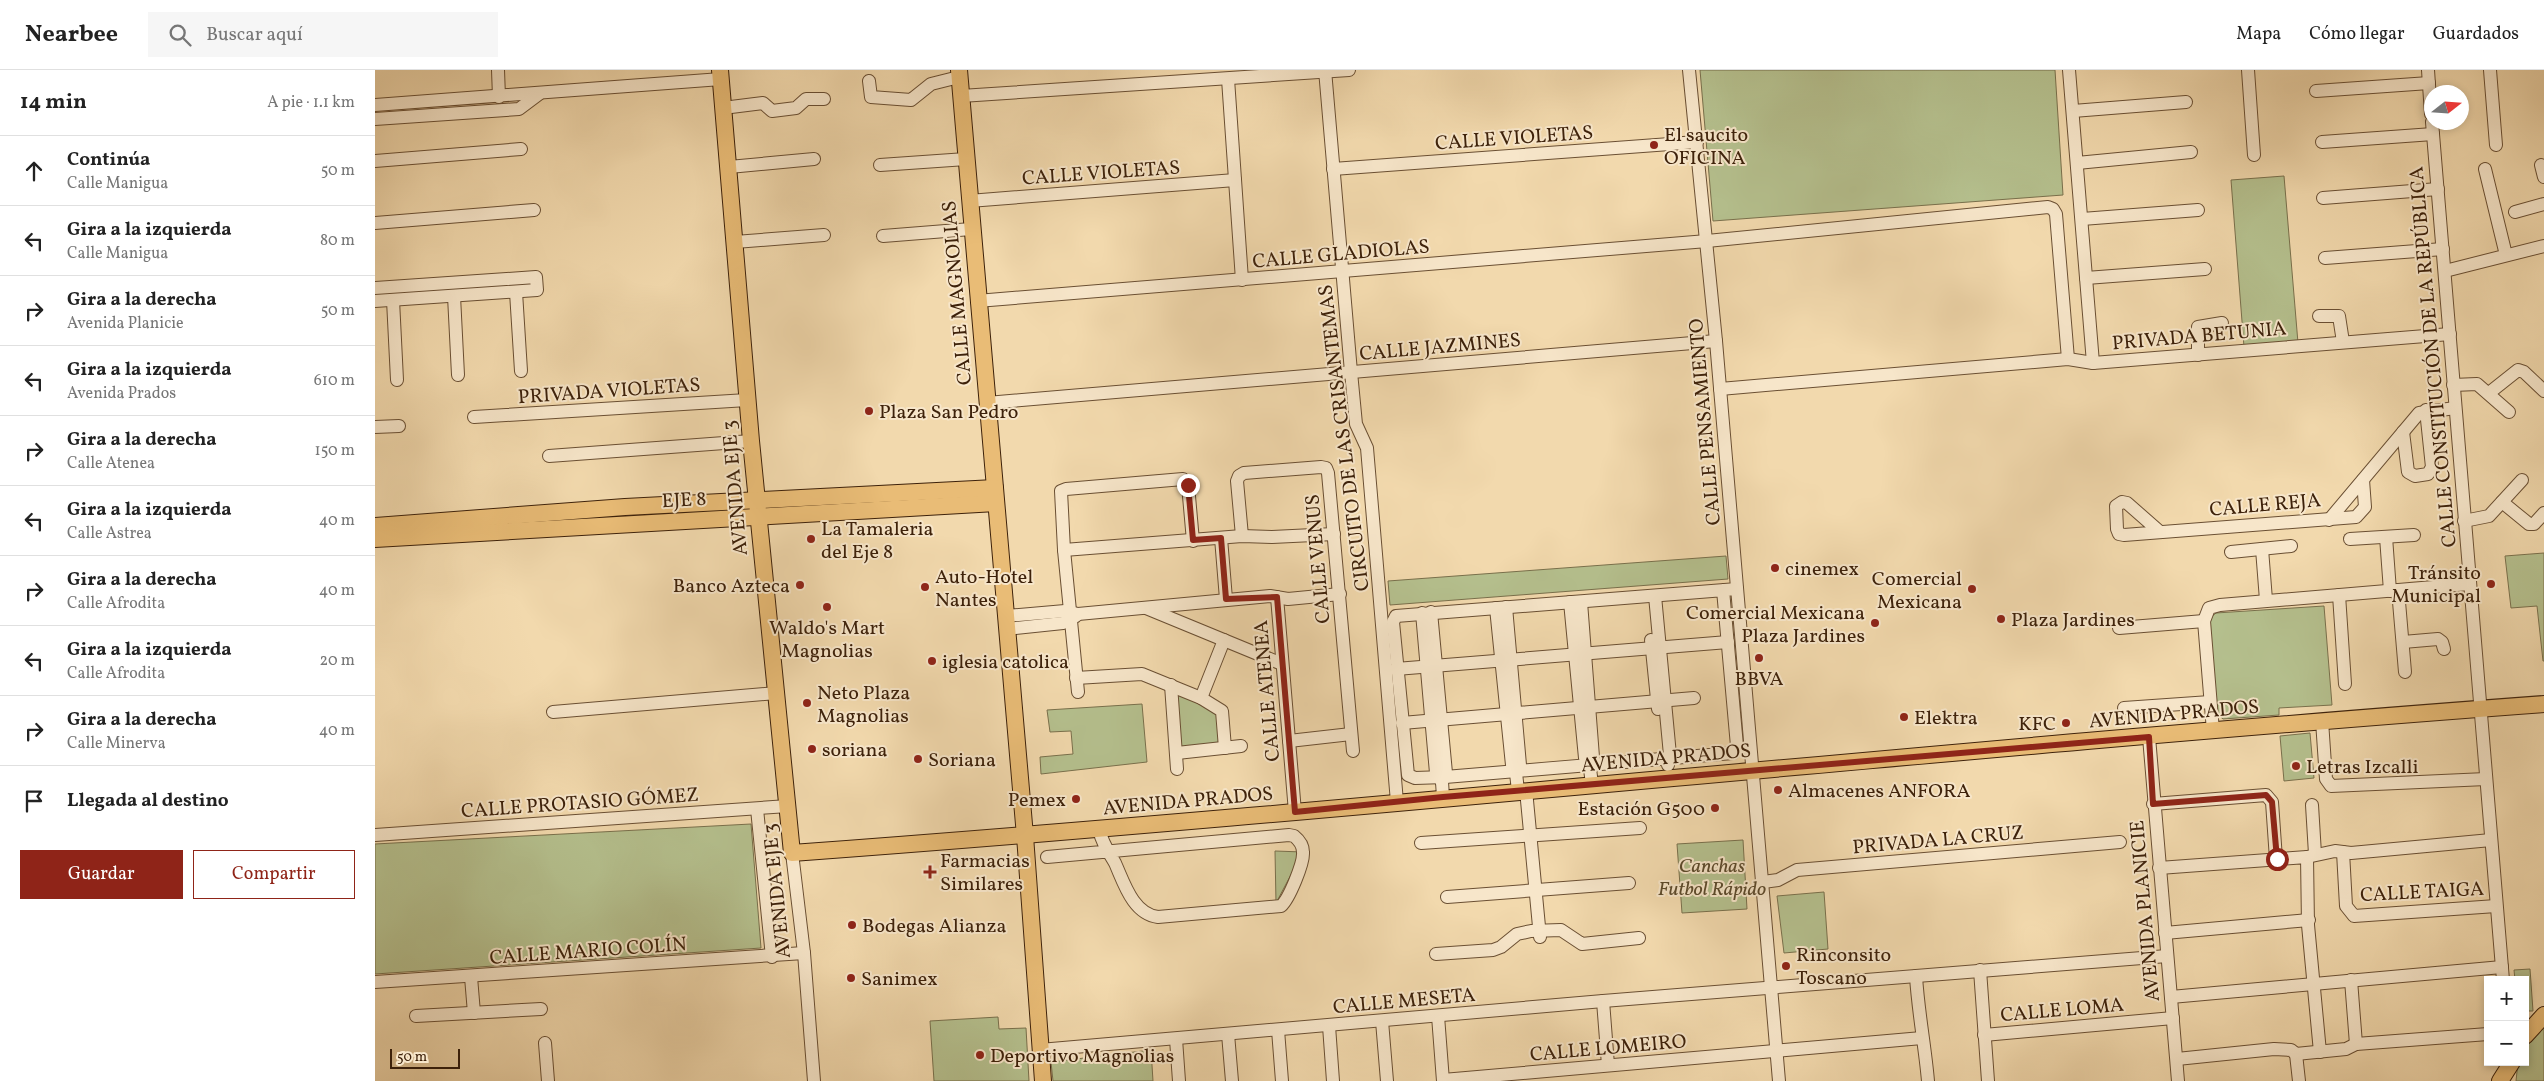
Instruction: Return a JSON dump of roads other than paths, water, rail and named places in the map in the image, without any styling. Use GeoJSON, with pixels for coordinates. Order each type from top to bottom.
{"type":"FeatureCollection","features":[{"type":"Feature","properties":{"kind":"main road","name":"AVENIDA EJE 3"},"geometry":{"type":"LineString","coordinates":[[725,73],[723,108],[747,400],[792,853]]}},
{"type":"Feature","properties":{"kind":"main road","name":"CALLE MAGNOLIAS"},"geometry":{"type":"LineString","coordinates":[[959,74],[977,301],[1025,836],[1043,1081]]}},
{"type":"Feature","properties":{"kind":"main road","name":"EJE 8"},"geometry":{"type":"LineString","coordinates":[[375,539],[758,508],[995,496]]}},
{"type":"Feature","properties":{"kind":"main road","name":"EJE 8"},"geometry":{"type":"LineString","coordinates":[[375,526],[625,507],[758,508]]}},
{"type":"Feature","properties":{"kind":"main road","name":"AVENIDA PRADOS"},"geometry":{"type":"LineString","coordinates":[[792,853],[1025,836],[1397,802],[1442,783],[1522,791],[1590,771],[1668,765],[1754,771],[2213,730],[2544,704]]}},
{"type":"Feature","properties":{"kind":"main road"},"geometry":{"type":"LineString","coordinates":[[2529,1032],[2544,1015]]}},
{"type":"Feature","properties":{"kind":"street"},"geometry":{"type":"LineString","coordinates":[[497,70],[499,97]]}},
{"type":"Feature","properties":{"kind":"street"},"geometry":{"type":"LineString","coordinates":[[961,96],[1349,70]]}},
{"type":"Feature","properties":{"kind":"street","name":"CALLE PENSAMIENTO"},"geometry":{"type":"LineString","coordinates":[[1689,70],[1717,342],[1779,1081]]}},
{"type":"Feature","properties":{"kind":"street","name":"PRIVADA BETUNIA"},"geometry":{"type":"LineString","coordinates":[[2069,70],[2093,363],[2450,334]]}},
{"type":"Feature","properties":{"kind":"street"},"geometry":{"type":"LineString","coordinates":[[2248,70],[2255,155]]}},
{"type":"Feature","properties":{"kind":"street"},"geometry":{"type":"LineString","coordinates":[[2490,70],[2496,145]]}},
{"type":"Feature","properties":{"kind":"street","name":"CIRCUITO DE LAS CRISANTEMAS"},"geometry":{"type":"LineString","coordinates":[[1325,71],[1351,372],[1357,424],[1367,448],[1397,802]]}},
{"type":"Feature","properties":{"kind":"street"},"geometry":{"type":"LineString","coordinates":[[375,105],[539,94],[725,73]]}},
{"type":"Feature","properties":{"kind":"street"},"geometry":{"type":"LineString","coordinates":[[869,81],[871,97],[911,100],[931,84],[959,74]]}},
{"type":"Feature","properties":{"kind":"street"},"geometry":{"type":"LineString","coordinates":[[2316,91],[2429,76]]}},
{"type":"Feature","properties":{"kind":"street"},"geometry":{"type":"LineString","coordinates":[[1228,79],[1242,280]]}},
{"type":"Feature","properties":{"kind":"street"},"geometry":{"type":"LineString","coordinates":[[375,119],[519,109],[539,94]]}},
{"type":"Feature","properties":{"kind":"street"},"geometry":{"type":"LineString","coordinates":[[723,108],[763,103],[772,111],[796,108],[806,99],[824,99]]}},
{"type":"Feature","properties":{"kind":"street"},"geometry":{"type":"LineString","coordinates":[[2073,111],[2186,102]]}},
{"type":"Feature","properties":{"kind":"street"},"geometry":{"type":"LineString","coordinates":[[2321,142],[2424,129]]}},
{"type":"Feature","properties":{"kind":"street","name":"CALLE CONSTITUCIÓN DE LA REPÚBLICA"},"geometry":{"type":"LineString","coordinates":[[2433,130],[2502,973]]}},
{"type":"Feature","properties":{"kind":"street","name":"CALLE VIOLETAS"},"geometry":{"type":"LineString","coordinates":[[1333,169],[1697,142]]}},
{"type":"Feature","properties":{"kind":"street"},"geometry":{"type":"LineString","coordinates":[[375,161],[521,149]]}},
{"type":"Feature","properties":{"kind":"street"},"geometry":{"type":"LineString","coordinates":[[2077,163],[2191,152]]}},
{"type":"Feature","properties":{"kind":"street"},"geometry":{"type":"LineString","coordinates":[[729,167],[814,159]]}},
{"type":"Feature","properties":{"kind":"street"},"geometry":{"type":"LineString","coordinates":[[880,165],[966,159]]}},
{"type":"Feature","properties":{"kind":"street"},"geometry":{"type":"LineString","coordinates":[[2485,169],[2506,255]]}},
{"type":"Feature","properties":{"kind":"street","name":"CALLE VIOLETAS"},"geometry":{"type":"LineString","coordinates":[[969,201],[1235,180]]}},
{"type":"Feature","properties":{"kind":"street"},"geometry":{"type":"LineString","coordinates":[[2323,198],[2438,189]]}},
{"type":"Feature","properties":{"kind":"street"},"geometry":{"type":"LineString","coordinates":[[2515,212],[2544,204]]}},
{"type":"Feature","properties":{"kind":"street","name":"CALLE GLADIOLAS"},"geometry":{"type":"LineString","coordinates":[[977,301],[1707,241],[2051,208],[2056,214],[2068,359]]}},
{"type":"Feature","properties":{"kind":"street"},"geometry":{"type":"LineString","coordinates":[[375,223],[534,210]]}},
{"type":"Feature","properties":{"kind":"street"},"geometry":{"type":"LineString","coordinates":[[2082,219],[2198,210]]}},
{"type":"Feature","properties":{"kind":"street"},"geometry":{"type":"LineString","coordinates":[[883,236],[971,229]]}},
{"type":"Feature","properties":{"kind":"street"},"geometry":{"type":"LineString","coordinates":[[735,242],[825,235]]}},
{"type":"Feature","properties":{"kind":"street"},"geometry":{"type":"LineString","coordinates":[[2445,271],[2544,246]]}},
{"type":"Feature","properties":{"kind":"street"},"geometry":{"type":"LineString","coordinates":[[2325,258],[2443,249]]}},
{"type":"Feature","properties":{"kind":"street"},"geometry":{"type":"LineString","coordinates":[[2086,278],[2205,269]]}},
{"type":"Feature","properties":{"kind":"street"},"geometry":{"type":"LineString","coordinates":[[375,288],[536,277],[537,290],[375,301]]}},
{"type":"Feature","properties":{"kind":"street"},"geometry":{"type":"LineString","coordinates":[[516,292],[521,371]]}},
{"type":"Feature","properties":{"kind":"street"},"geometry":{"type":"LineString","coordinates":[[454,296],[458,375]]}},
{"type":"Feature","properties":{"kind":"street"},"geometry":{"type":"LineString","coordinates":[[393,300],[397,380]]}},
{"type":"Feature","properties":{"kind":"street"},"geometry":{"type":"LineString","coordinates":[[2319,316],[2339,316],[2343,342]]}},
{"type":"Feature","properties":{"kind":"street"},"geometry":{"type":"LineString","coordinates":[[2198,355],[2198,327],[2222,323]]}},
{"type":"Feature","properties":{"kind":"street","name":"CALLE JAZMINES"},"geometry":{"type":"LineString","coordinates":[[987,403],[1717,342]]}},
{"type":"Feature","properties":{"kind":"street"},"geometry":{"type":"LineString","coordinates":[[1720,389],[2068,359],[2093,363]]}},
{"type":"Feature","properties":{"kind":"street"},"geometry":{"type":"LineString","coordinates":[[2489,393],[2518,370],[2524,372],[2544,391]]}},
{"type":"Feature","properties":{"kind":"street"},"geometry":{"type":"LineString","coordinates":[[2453,385],[2475,383],[2509,412]]}},
{"type":"Feature","properties":{"kind":"street","name":"PRIVADA VIOLETAS"},"geometry":{"type":"LineString","coordinates":[[474,417],[747,400]]}},
{"type":"Feature","properties":{"kind":"street"},"geometry":{"type":"LineString","coordinates":[[2403,432],[2408,472],[2412,476],[2428,474],[2432,467],[2426,410],[2455,408]]}},
{"type":"Feature","properties":{"kind":"street","name":"CALLE REJA"},"geometry":{"type":"LineString","coordinates":[[2159,532],[2127,503],[2122,502],[2115,508],[2119,534],[2124,535],[2329,520],[2418,414],[2426,410]]}},
{"type":"Feature","properties":{"kind":"street"},"geometry":{"type":"LineString","coordinates":[[375,428],[399,426]]}},
{"type":"Feature","properties":{"kind":"street"},"geometry":{"type":"LineString","coordinates":[[549,456],[751,441]]}},
{"type":"Feature","properties":{"kind":"street","name":"CALLE VENUS"},"geometry":{"type":"LineString","coordinates":[[1242,536],[1237,481],[1239,476],[1244,473],[1326,468],[1334,534],[1353,751]]}},
{"type":"Feature","properties":{"kind":"street"},"geometry":{"type":"LineString","coordinates":[[1077,692],[1073,615],[1064,550],[1060,496],[1063,489],[1180,478],[1185,480],[1188,485],[1193,540]]}},
{"type":"Feature","properties":{"kind":"street"},"geometry":{"type":"LineString","coordinates":[[2329,520],[2360,515],[2366,506],[2363,480]]}},
{"type":"Feature","properties":{"kind":"street"},"geometry":{"type":"LineString","coordinates":[[2464,521],[2487,518],[2522,480]]}},
{"type":"Feature","properties":{"kind":"street"},"geometry":{"type":"LineString","coordinates":[[2502,502],[2529,524],[2534,524],[2544,513]]}},
{"type":"Feature","properties":{"kind":"street"},"geometry":{"type":"LineString","coordinates":[[1064,550],[1242,536],[1272,538],[1334,534]]}},
{"type":"Feature","properties":{"kind":"street"},"geometry":{"type":"LineString","coordinates":[[2350,539],[2414,535]]}},
{"type":"Feature","properties":{"kind":"street"},"geometry":{"type":"LineString","coordinates":[[2386,537],[2403,642],[2405,672]]}},
{"type":"Feature","properties":{"kind":"street"},"geometry":{"type":"LineString","coordinates":[[1221,538],[1226,599]]}},
{"type":"Feature","properties":{"kind":"street"},"geometry":{"type":"LineString","coordinates":[[2231,552],[2291,546]]}},
{"type":"Feature","properties":{"kind":"street"},"geometry":{"type":"LineString","coordinates":[[2262,549],[2266,600]]}},
{"type":"Feature","properties":{"kind":"street"},"geometry":{"type":"LineString","coordinates":[[2213,730],[2204,621],[2207,611],[2213,607],[2266,600],[2469,584]]}},
{"type":"Feature","properties":{"kind":"street"},"geometry":{"type":"LineString","coordinates":[[1576,602],[1590,771],[1516,771],[1442,783],[1408,775],[1396,669],[1393,620],[1399,615],[1737,589]]}},
{"type":"Feature","properties":{"kind":"street"},"geometry":{"type":"LineString","coordinates":[[1651,596],[1668,765],[1730,754],[1736,749],[1723,590]]}},
{"type":"Feature","properties":{"kind":"street"},"geometry":{"type":"LineString","coordinates":[[1006,623],[1226,599],[1277,597],[1293,599],[1339,594]]}},
{"type":"Feature","properties":{"kind":"street"},"geometry":{"type":"LineString","coordinates":[[2339,595],[2345,684]]}},
{"type":"Feature","properties":{"kind":"street","name":"CALLE ATENEA"},"geometry":{"type":"LineString","coordinates":[[1277,597],[1295,812]]}},
{"type":"Feature","properties":{"kind":"street"},"geometry":{"type":"LineString","coordinates":[[1144,607],[1283,664]]}},
{"type":"Feature","properties":{"kind":"street"},"geometry":{"type":"LineString","coordinates":[[1501,607],[1516,771],[1531,836],[1540,935]]}},
{"type":"Feature","properties":{"kind":"street"},"geometry":{"type":"LineString","coordinates":[[1427,612],[1442,783]]}},
{"type":"Feature","properties":{"kind":"street"},"geometry":{"type":"LineString","coordinates":[[2119,628],[2204,621]]}},
{"type":"Feature","properties":{"kind":"street"},"geometry":{"type":"LineString","coordinates":[[2403,642],[2438,639],[2442,642],[2444,649]]}},
{"type":"Feature","properties":{"kind":"street"},"geometry":{"type":"LineString","coordinates":[[1201,698],[1223,640]]}},
{"type":"Feature","properties":{"kind":"street"},"geometry":{"type":"LineString","coordinates":[[1396,669],[1728,642]]}},
{"type":"Feature","properties":{"kind":"street"},"geometry":{"type":"LineString","coordinates":[[1076,678],[1140,673],[1201,698],[1222,711],[1225,748]]}},
{"type":"Feature","properties":{"kind":"street"},"geometry":{"type":"LineString","coordinates":[[1171,685],[1177,769]]}},
{"type":"Feature","properties":{"kind":"street"},"geometry":{"type":"LineString","coordinates":[[553,712],[776,693]]}},
{"type":"Feature","properties":{"kind":"street"},"geometry":{"type":"LineString","coordinates":[[1402,724],[1694,698]]}},
{"type":"Feature","properties":{"kind":"street"},"geometry":{"type":"LineString","coordinates":[[2124,708],[2210,702]]}},
{"type":"Feature","properties":{"kind":"street"},"geometry":{"type":"LineString","coordinates":[[2322,721],[2326,780],[2331,786],[2486,779]]}},
{"type":"Feature","properties":{"kind":"street"},"geometry":{"type":"LineString","coordinates":[[1289,741],[1351,734]]}},
{"type":"Feature","properties":{"kind":"street","name":"AVENIDA PLANICIE"},"geometry":{"type":"LineString","coordinates":[[2149,737],[2153,804],[2178,1081]]}},
{"type":"Feature","properties":{"kind":"street"},"geometry":{"type":"LineString","coordinates":[[1177,752],[1241,746]]}},
{"type":"Feature","properties":{"kind":"street"},"geometry":{"type":"LineString","coordinates":[[2153,804],[2266,795],[2272,802],[2277,859]]}},
{"type":"Feature","properties":{"kind":"street"},"geometry":{"type":"LineString","coordinates":[[2312,805],[2309,920],[2320,1052]]}},
{"type":"Feature","properties":{"kind":"street","name":"CALLE PROTASIO GÓMEZ"},"geometry":{"type":"LineString","coordinates":[[375,834],[788,806]]}},
{"type":"Feature","properties":{"kind":"street"},"geometry":{"type":"LineString","coordinates":[[757,809],[772,957]]}},
{"type":"Feature","properties":{"kind":"street"},"geometry":{"type":"LineString","coordinates":[[1421,843],[1640,828]]}},
{"type":"Feature","properties":{"kind":"street"},"geometry":{"type":"LineString","coordinates":[[1047,857],[1108,853],[1289,835],[1294,836],[1300,841],[1303,855],[1287,899],[1277,907],[1158,917],[1149,915],[1134,901],[1108,853],[1101,842],[1099,829]]}},
{"type":"Feature","properties":{"kind":"street"},"geometry":{"type":"LineString","coordinates":[[2159,868],[2491,840]]}},
{"type":"Feature","properties":{"kind":"street","name":"PRIVADA LA CRUZ"},"geometry":{"type":"LineString","coordinates":[[1763,882],[1778,880],[1797,870],[2119,842]]}},
{"type":"Feature","properties":{"kind":"street","name":"CALLE TAIGA"},"geometry":{"type":"LineString","coordinates":[[2343,852],[2346,906],[2354,916],[2496,906]]}},
{"type":"Feature","properties":{"kind":"street","name":"AVENIDA EJE 3"},"geometry":{"type":"LineString","coordinates":[[792,853],[804,953],[814,1081]]}},
{"type":"Feature","properties":{"kind":"street"},"geometry":{"type":"LineString","coordinates":[[1447,897],[1629,883]]}},
{"type":"Feature","properties":{"kind":"street"},"geometry":{"type":"LineString","coordinates":[[2165,932],[2309,920]]}},
{"type":"Feature","properties":{"kind":"street"},"geometry":{"type":"LineString","coordinates":[[1436,954],[1493,950],[1501,947],[1517,934],[1540,935],[1561,930],[1582,944],[1639,938]]}},
{"type":"Feature","properties":{"kind":"street","name":"CALLE MARIO COLÍN"},"geometry":{"type":"LineString","coordinates":[[375,982],[772,957],[804,953]]}},
{"type":"Feature","properties":{"kind":"street","name":"CALLE MESETA"},"geometry":{"type":"LineString","coordinates":[[1040,1050],[1603,1001],[2167,956]]}},
{"type":"Feature","properties":{"kind":"street"},"geometry":{"type":"LineString","coordinates":[[1980,970],[1988,1081]]}},
{"type":"Feature","properties":{"kind":"street"},"geometry":{"type":"LineString","coordinates":[[2171,997],[2351,980],[2502,973]]}},
{"type":"Feature","properties":{"kind":"street"},"geometry":{"type":"LineString","coordinates":[[1915,976],[1928,1081]]}},
{"type":"Feature","properties":{"kind":"street"},"geometry":{"type":"LineString","coordinates":[[471,977],[474,1013]]}},
{"type":"Feature","properties":{"kind":"street"},"geometry":{"type":"LineString","coordinates":[[2351,980],[2356,1044]]}},
{"type":"Feature","properties":{"kind":"street"},"geometry":{"type":"LineString","coordinates":[[1603,1001],[1608,1065]]}},
{"type":"Feature","properties":{"kind":"street"},"geometry":{"type":"LineString","coordinates":[[416,1016],[541,1009]]}},
{"type":"Feature","properties":{"kind":"street"},"geometry":{"type":"LineString","coordinates":[[1438,1016],[1443,1080]]}},
{"type":"Feature","properties":{"kind":"street","name":"CALLE LOMA"},"geometry":{"type":"LineString","coordinates":[[1984,1035],[2173,1018]]}},
{"type":"Feature","properties":{"kind":"street"},"geometry":{"type":"LineString","coordinates":[[1382,1021],[1387,1081]]}},
{"type":"Feature","properties":{"kind":"street"},"geometry":{"type":"LineString","coordinates":[[1329,1026],[1333,1081]]}},
{"type":"Feature","properties":{"kind":"street"},"geometry":{"type":"LineString","coordinates":[[1278,1030],[1282,1081]]}},
{"type":"Feature","properties":{"kind":"street"},"geometry":{"type":"LineString","coordinates":[[1228,1034],[1232,1081]]}},
{"type":"Feature","properties":{"kind":"street"},"geometry":{"type":"LineString","coordinates":[[2177,1059],[2274,1049],[2291,1050],[2296,1054],[2351,1048],[2356,1044],[2484,1034]]}},
{"type":"Feature","properties":{"kind":"street","name":"CALLE LOMEIRO"},"geometry":{"type":"LineString","coordinates":[[1443,1080],[1922,1038]]}},
{"type":"Feature","properties":{"kind":"street"},"geometry":{"type":"LineString","coordinates":[[1176,1039],[1179,1081]]}},
{"type":"Feature","properties":{"kind":"street"},"geometry":{"type":"LineString","coordinates":[[545,1043],[548,1081]]}},
{"type":"Feature","properties":{"kind":"street"},"geometry":{"type":"LineString","coordinates":[[2296,1054],[2299,1081]]}},
{"type":"Feature","properties":{"kind":"place","name":"El saucito OFICINA"},"geometry":{"type":"Point","coordinates":[1654,145]}},
{"type":"Feature","properties":{"kind":"place","name":"Plaza San Pedro"},"geometry":{"type":"Point","coordinates":[869,411]}},
{"type":"Feature","properties":{"kind":"place","name":"La Tamaleria del Eje 8"},"geometry":{"type":"Point","coordinates":[811,539]}},
{"type":"Feature","properties":{"kind":"place","name":"cinemex"},"geometry":{"type":"Point","coordinates":[1775,568]}},
{"type":"Feature","properties":{"kind":"place","name":"Tránsito Municipal"},"geometry":{"type":"Point","coordinates":[2491,584]}},
{"type":"Feature","properties":{"kind":"place","name":"Banco Azteca"},"geometry":{"type":"Point","coordinates":[800,585]}},
{"type":"Feature","properties":{"kind":"place","name":"Auto-Hotel Nantes"},"geometry":{"type":"Point","coordinates":[925,587]}},
{"type":"Feature","properties":{"kind":"place","name":"Comercial Mexicana"},"geometry":{"type":"Point","coordinates":[1972,589]}},
{"type":"Feature","properties":{"kind":"place","name":"Waldo's Mart Magnolias"},"geometry":{"type":"Point","coordinates":[827,607]}},
{"type":"Feature","properties":{"kind":"place","name":"Plaza Jardines"},"geometry":{"type":"Point","coordinates":[2001,619]}},
{"type":"Feature","properties":{"kind":"place","name":"Comercial Mexicana Plaza Jardines"},"geometry":{"type":"Point","coordinates":[1875,623]}},
{"type":"Feature","properties":{"kind":"place","name":"BBVA"},"geometry":{"type":"Point","coordinates":[1759,658]}},
{"type":"Feature","properties":{"kind":"place","name":"iglesia catolica"},"geometry":{"type":"Point","coordinates":[932,661]}},
{"type":"Feature","properties":{"kind":"place","name":"Neto Plaza Magnolias"},"geometry":{"type":"Point","coordinates":[807,703]}},
{"type":"Feature","properties":{"kind":"place","name":"Elektra"},"geometry":{"type":"Point","coordinates":[1904,717]}},
{"type":"Feature","properties":{"kind":"place","name":"KFC"},"geometry":{"type":"Point","coordinates":[2066,723]}},
{"type":"Feature","properties":{"kind":"place","name":"soriana"},"geometry":{"type":"Point","coordinates":[812,749]}},
{"type":"Feature","properties":{"kind":"place","name":"Soriana"},"geometry":{"type":"Point","coordinates":[918,759]}},
{"type":"Feature","properties":{"kind":"place","name":"Letras Izcalli"},"geometry":{"type":"Point","coordinates":[2296,766]}},
{"type":"Feature","properties":{"kind":"place","name":"Almacenes ANFORA"},"geometry":{"type":"Point","coordinates":[1778,790]}},
{"type":"Feature","properties":{"kind":"place","name":"Pemex"},"geometry":{"type":"Point","coordinates":[1076,799]}},
{"type":"Feature","properties":{"kind":"place","name":"Estación G500"},"geometry":{"type":"Point","coordinates":[1715,808]}},
{"type":"Feature","properties":{"kind":"place","name":"Farmacias Similares"},"geometry":{"type":"Point","coordinates":[930,872]}},
{"type":"Feature","properties":{"kind":"place","name":"Bodegas Alianza"},"geometry":{"type":"Point","coordinates":[852,925]}},
{"type":"Feature","properties":{"kind":"place","name":"Rinconsito Toscano"},"geometry":{"type":"Point","coordinates":[1786,966]}},
{"type":"Feature","properties":{"kind":"place","name":"Sanimex"},"geometry":{"type":"Point","coordinates":[851,978]}},
{"type":"Feature","properties":{"kind":"place","name":"Deportivo Magnolias"},"geometry":{"type":"Point","coordinates":[980,1055]}},
{"type":"Feature","properties":{"kind":"park label","name":"Canchas Futbol Rápido"},"geometry":{"type":"Point","coordinates":[1712,876]}}]}
